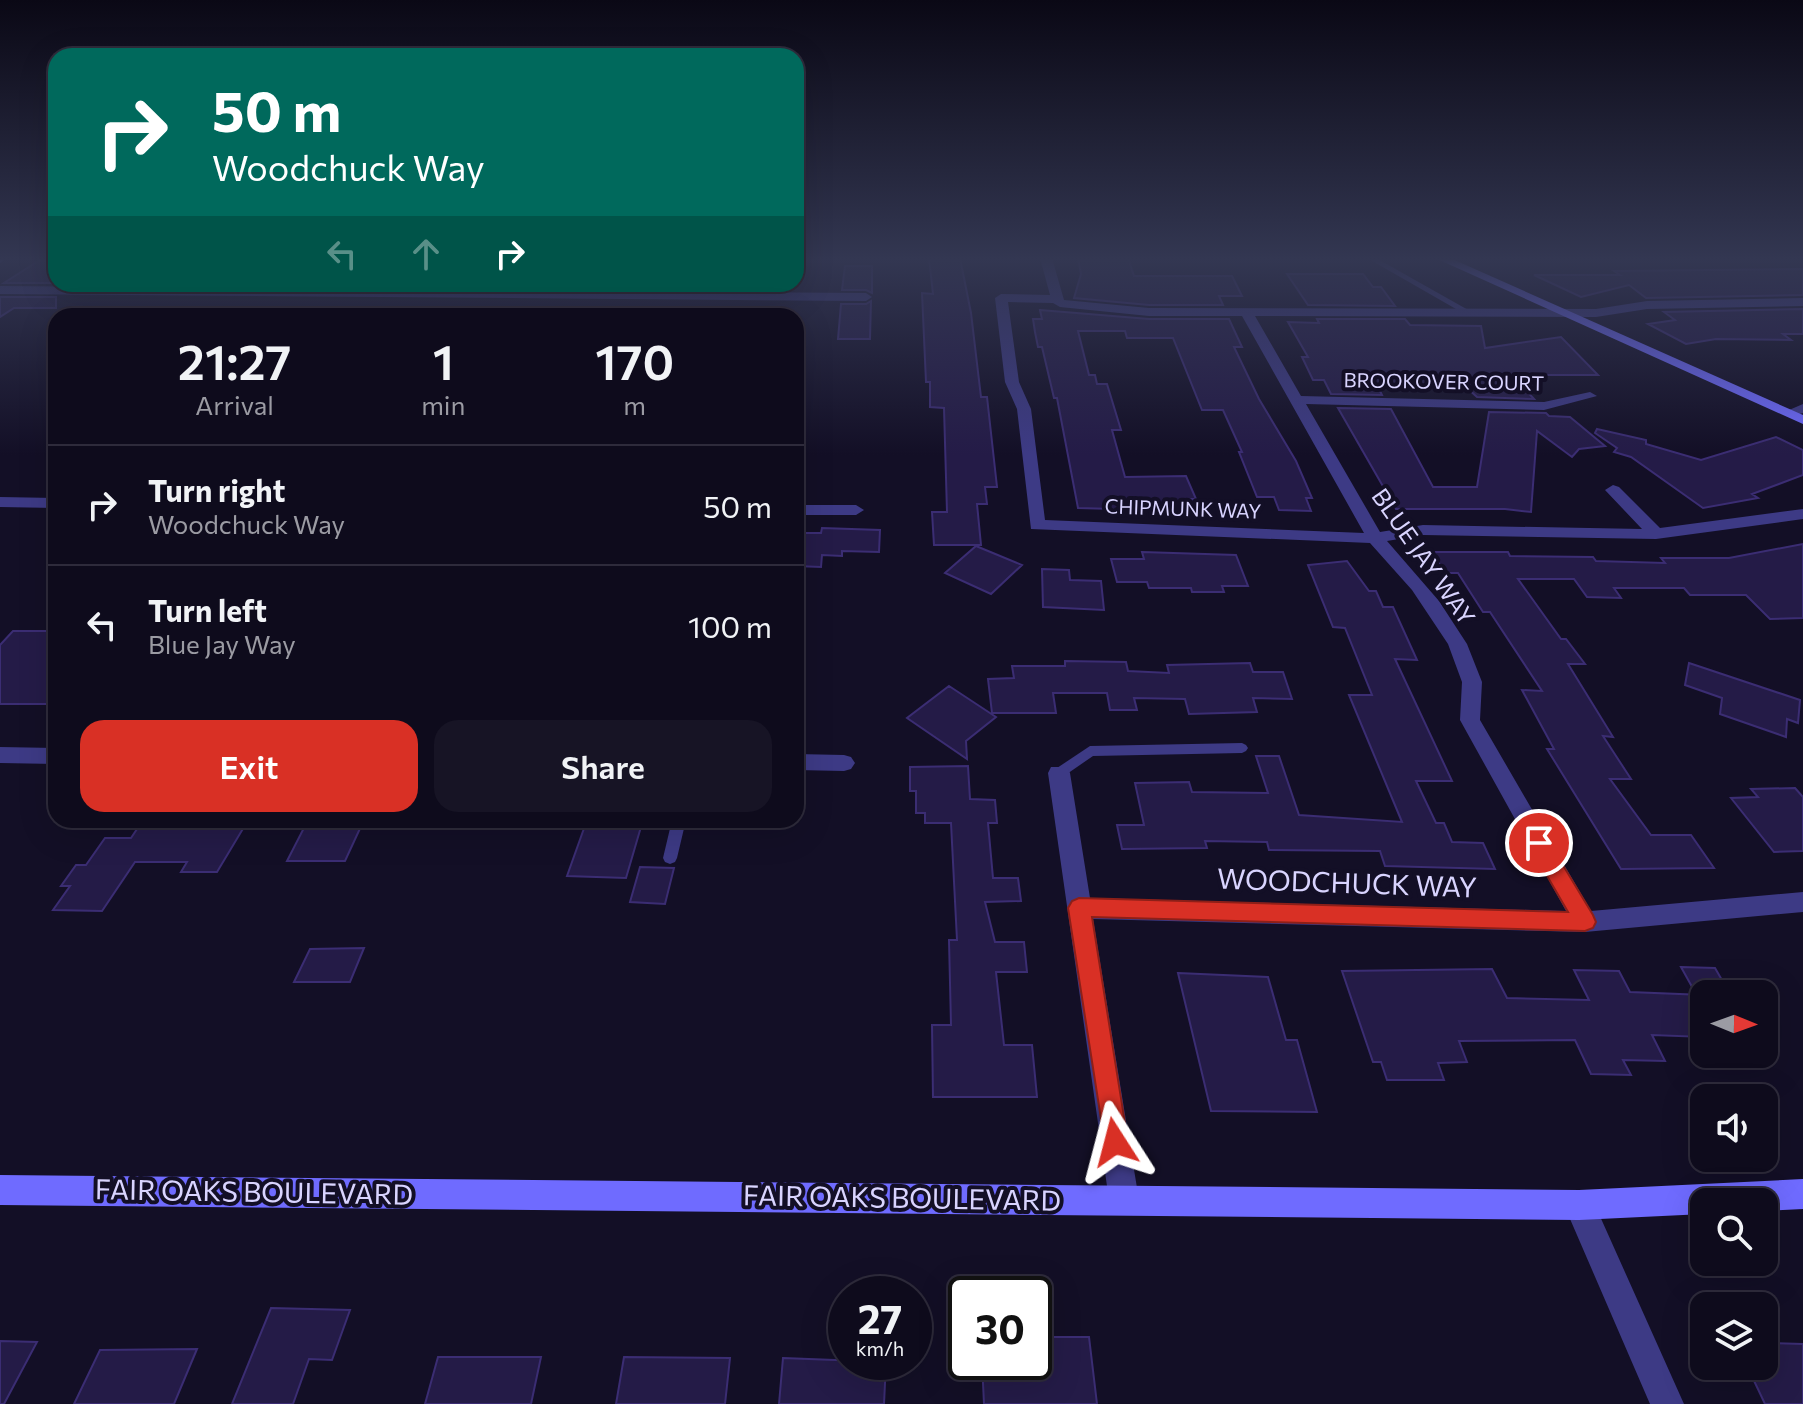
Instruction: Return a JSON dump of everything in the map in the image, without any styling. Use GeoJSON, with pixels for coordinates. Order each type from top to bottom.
{"type":"FeatureCollection","features":[{"type":"Feature","properties":{"kind":"main road"},"geometry":{"type":"LineString","coordinates":[[1588,324],[1798,414]]}},
{"type":"Feature","properties":{"kind":"main road","name":"FAIR OAKS BOULEVARD"},"geometry":{"type":"LineString","coordinates":[[0,1190],[1579,1205],[1803,1194]]}},
{"type":"Feature","properties":{"kind":"street","name":"CHIPMUNK WAY"},"geometry":{"type":"LineString","coordinates":[[1004,324],[1012,382],[1024,409],[1037,525],[1375,538],[1423,530],[1656,534],[1803,514]]}},
{"type":"Feature","properties":{"kind":"street","name":"BLUE JAY WAY"},"geometry":{"type":"LineString","coordinates":[[1253,324],[1375,538],[1402,566],[1451,632],[1472,683],[1470,720],[1585,922]]}},
{"type":"Feature","properties":{"kind":"street","name":"BROOKOVER COURT"},"geometry":{"type":"LineString","coordinates":[[1296,400],[1544,406],[1590,396]]}},
{"type":"Feature","properties":{"kind":"street"},"geometry":{"type":"LineString","coordinates":[[1613,490],[1656,534]]}},
{"type":"Feature","properties":{"kind":"street"},"geometry":{"type":"LineString","coordinates":[[0,502],[48,503]]}},
{"type":"Feature","properties":{"kind":"street"},"geometry":{"type":"LineString","coordinates":[[804,510],[856,510]]}},
{"type":"Feature","properties":{"kind":"street"},"geometry":{"type":"LineString","coordinates":[[0,755],[48,756]]}},
{"type":"Feature","properties":{"kind":"street"},"geometry":{"type":"LineString","coordinates":[[804,762],[844,763]]}},
{"type":"Feature","properties":{"kind":"street"},"geometry":{"type":"LineString","coordinates":[[1059,773],[1124,1200]]}},
{"type":"Feature","properties":{"kind":"street","name":"WOODCHUCK WAY"},"geometry":{"type":"LineString","coordinates":[[1079,908],[1585,922],[1803,902]]}},
{"type":"Feature","properties":{"kind":"street"},"geometry":{"type":"LineString","coordinates":[[1579,1205],[1667,1404]]}},
{"type":"Feature","properties":{"kind":"lane"},"geometry":{"type":"LineString","coordinates":[[1059,773],[1090,751],[1242,748]]}},
{"type":"Feature","properties":{"kind":"lane"},"geometry":{"type":"LineString","coordinates":[[670,858],[677,828]]}},
{"type":"Feature","properties":{"kind":"building"},"geometry":{"type":"Polygon","coordinates":[[[839,324],[870,324],[870,339],[838,339],[839,324]]]}},
{"type":"Feature","properties":{"kind":"building"},"geometry":{"type":"Polygon","coordinates":[[[923,324],[972,324],[981,397],[987,397],[997,487],[985,487],[987,504],[977,504],[981,545],[934,545],[932,512],[947,512],[944,408],[930,407],[930,382],[926,382],[923,324]]]}},
{"type":"Feature","properties":{"kind":"building"},"geometry":{"type":"Polygon","coordinates":[[[1034,324],[1231,324],[1242,347],[1234,347],[1259,399],[1296,461],[1312,498],[1306,498],[1311,511],[1279,510],[1274,497],[1257,497],[1239,452],[1242,452],[1223,410],[1202,410],[1173,338],[1127,338],[1125,331],[1078,331],[1089,375],[1095,375],[1097,384],[1107,384],[1121,430],[1112,430],[1125,477],[1186,476],[1196,499],[1191,499],[1193,505],[1149,505],[1150,510],[1078,508],[1057,398],[1054,398],[1042,347],[1038,347],[1034,324]]]}},
{"type":"Feature","properties":{"kind":"building"},"geometry":{"type":"Polygon","coordinates":[[[1289,324],[1481,326],[1485,348],[1561,337],[1598,375],[1512,375],[1534,399],[1477,397],[1466,387],[1378,387],[1382,395],[1331,394],[1324,380],[1313,380],[1302,357],[1308,357],[1289,324]]]}},
{"type":"Feature","properties":{"kind":"building"},"geometry":{"type":"Polygon","coordinates":[[[1648,324],[1803,324],[1803,334],[1783,334],[1791,340],[1716,339],[1686,344],[1648,324]]]}},
{"type":"Feature","properties":{"kind":"building"},"geometry":{"type":"Polygon","coordinates":[[[1338,408],[1391,409],[1433,487],[1477,487],[1489,412],[1546,413],[1549,416],[1570,417],[1605,446],[1579,449],[1572,457],[1537,431],[1531,512],[1505,509],[1396,509],[1338,408]]]}},
{"type":"Feature","properties":{"kind":"building"},"geometry":{"type":"Polygon","coordinates":[[[1597,429],[1646,440],[1646,444],[1701,460],[1776,437],[1803,450],[1803,475],[1752,494],[1758,498],[1703,508],[1631,457],[1614,452],[1617,448],[1595,433],[1597,429]]]}},
{"type":"Feature","properties":{"kind":"building"},"geometry":{"type":"Polygon","coordinates":[[[822,528],[880,530],[879,552],[842,551],[842,556],[822,555],[821,567],[804,566],[804,533],[821,533],[822,528]]]}},
{"type":"Feature","properties":{"kind":"building"},"geometry":{"type":"Polygon","coordinates":[[[1803,544],[1803,618],[1770,619],[1746,595],[1690,595],[1684,588],[1614,588],[1621,598],[1587,597],[1574,579],[1518,579],[1561,639],[1566,639],[1585,664],[1568,664],[1613,737],[1603,736],[1631,779],[1610,779],[1651,835],[1691,835],[1714,868],[1621,869],[1547,749],[1554,749],[1522,690],[1542,691],[1490,612],[1483,612],[1458,573],[1445,573],[1432,552],[1508,552],[1510,556],[1593,557],[1596,561],[1665,563],[1661,558],[1729,558],[1803,544]]]}},
{"type":"Feature","properties":{"kind":"building"},"geometry":{"type":"Polygon","coordinates":[[[976,546],[1022,565],[991,594],[945,573],[976,546]]]}},
{"type":"Feature","properties":{"kind":"building"},"geometry":{"type":"Polygon","coordinates":[[[1142,552],[1236,555],[1248,586],[1222,586],[1224,592],[1192,592],[1191,588],[1149,588],[1147,582],[1117,582],[1111,559],[1144,559],[1142,552]]]}},
{"type":"Feature","properties":{"kind":"building"},"geometry":{"type":"Polygon","coordinates":[[[1347,561],[1369,591],[1376,591],[1383,607],[1393,607],[1417,660],[1395,659],[1452,781],[1416,781],[1436,823],[1444,823],[1452,842],[1483,843],[1495,869],[1385,866],[1380,851],[1269,850],[1267,842],[1205,841],[1207,848],[1122,849],[1117,825],[1144,825],[1135,783],[1189,782],[1192,792],[1268,793],[1256,756],[1279,756],[1299,815],[1402,822],[1349,695],[1372,695],[1345,628],[1333,627],[1308,565],[1347,561]]]}},
{"type":"Feature","properties":{"kind":"building"},"geometry":{"type":"Polygon","coordinates":[[[1042,569],[1069,570],[1070,580],[1101,581],[1104,610],[1043,607],[1042,569]]]}},
{"type":"Feature","properties":{"kind":"building"},"geometry":{"type":"Polygon","coordinates":[[[13,631],[48,631],[48,704],[0,704],[0,645],[13,631]]]}},
{"type":"Feature","properties":{"kind":"building"},"geometry":{"type":"Polygon","coordinates":[[[1065,661],[1126,662],[1128,671],[1169,673],[1167,665],[1250,663],[1253,672],[1283,672],[1292,699],[1253,698],[1257,712],[1189,714],[1185,699],[1134,698],[1137,710],[1110,710],[1107,693],[1053,693],[1056,713],[992,713],[988,679],[1014,678],[1012,666],[1065,666],[1065,661]]]}},
{"type":"Feature","properties":{"kind":"building"},"geometry":{"type":"Polygon","coordinates":[[[1689,663],[1800,700],[1798,723],[1787,719],[1786,737],[1720,714],[1722,698],[1685,685],[1689,663]]]}},
{"type":"Feature","properties":{"kind":"building"},"geometry":{"type":"Polygon","coordinates":[[[949,686],[996,717],[966,741],[967,759],[907,718],[949,686]]]}},
{"type":"Feature","properties":{"kind":"building"},"geometry":{"type":"Polygon","coordinates":[[[968,766],[970,799],[995,800],[997,823],[988,823],[993,878],[1018,878],[1021,901],[985,902],[995,942],[1024,942],[1027,972],[996,972],[1004,1045],[1032,1045],[1037,1097],[933,1097],[932,1025],[951,1025],[949,940],[957,940],[951,823],[925,823],[925,813],[916,813],[916,791],[910,791],[910,767],[968,766]]]}},
{"type":"Feature","properties":{"kind":"building"},"geometry":{"type":"Polygon","coordinates":[[[1795,788],[1803,797],[1803,851],[1774,852],[1731,798],[1758,797],[1751,789],[1795,788]]]}},
{"type":"Feature","properties":{"kind":"building"},"geometry":{"type":"Polygon","coordinates":[[[138,828],[243,828],[217,872],[181,872],[187,862],[135,862],[102,911],[53,910],[70,886],[61,886],[76,865],[86,865],[105,838],[131,838],[138,828]]]}},
{"type":"Feature","properties":{"kind":"building"},"geometry":{"type":"Polygon","coordinates":[[[304,828],[360,828],[345,861],[287,861],[304,828]]]}},
{"type":"Feature","properties":{"kind":"building"},"geometry":{"type":"Polygon","coordinates":[[[584,828],[641,828],[626,878],[567,876],[584,828]]]}},
{"type":"Feature","properties":{"kind":"building"},"geometry":{"type":"Polygon","coordinates":[[[640,867],[674,868],[665,904],[630,902],[640,867]]]}},
{"type":"Feature","properties":{"kind":"building"},"geometry":{"type":"Polygon","coordinates":[[[364,948],[350,982],[294,982],[310,949],[364,948]]]}},
{"type":"Feature","properties":{"kind":"building"},"geometry":{"type":"Polygon","coordinates":[[[1681,967],[1715,968],[1722,980],[1690,980],[1690,983],[1681,967]]]}},
{"type":"Feature","properties":{"kind":"building"},"geometry":{"type":"Polygon","coordinates":[[[1492,969],[1507,998],[1589,1000],[1574,970],[1619,971],[1630,992],[1690,994],[1690,1036],[1652,1035],[1665,1061],[1623,1060],[1631,1075],[1591,1074],[1575,1040],[1459,1041],[1467,1062],[1438,1063],[1444,1080],[1387,1080],[1381,1062],[1373,1062],[1342,971],[1492,969]]]}},
{"type":"Feature","properties":{"kind":"building"},"geometry":{"type":"Polygon","coordinates":[[[1178,973],[1268,977],[1286,1040],[1297,1040],[1317,1112],[1211,1111],[1178,973]]]}},
{"type":"Feature","properties":{"kind":"building"},"geometry":{"type":"Polygon","coordinates":[[[271,1308],[350,1310],[332,1360],[309,1359],[293,1404],[232,1404],[271,1308]]]}},
{"type":"Feature","properties":{"kind":"building"},"geometry":{"type":"Polygon","coordinates":[[[1052,1337],[1089,1337],[1097,1404],[984,1404],[983,1380],[1052,1380],[1052,1337]]]}},
{"type":"Feature","properties":{"kind":"building"},"geometry":{"type":"Polygon","coordinates":[[[0,1341],[37,1342],[4,1404],[0,1404],[0,1341]]]}},
{"type":"Feature","properties":{"kind":"building"},"geometry":{"type":"Polygon","coordinates":[[[1778,1343],[1803,1344],[1803,1404],[1765,1404],[1754,1380],[1778,1380],[1778,1343]]]}},
{"type":"Feature","properties":{"kind":"building"},"geometry":{"type":"Polygon","coordinates":[[[197,1349],[174,1404],[74,1404],[100,1350],[197,1349]]]}},
{"type":"Feature","properties":{"kind":"building"},"geometry":{"type":"Polygon","coordinates":[[[438,1357],[541,1357],[531,1404],[425,1404],[438,1357]]]}},
{"type":"Feature","properties":{"kind":"building"},"geometry":{"type":"Polygon","coordinates":[[[624,1357],[730,1358],[725,1404],[616,1404],[624,1357]]]}},
{"type":"Feature","properties":{"kind":"building"},"geometry":{"type":"Polygon","coordinates":[[[783,1358],[828,1360],[828,1380],[885,1380],[884,1404],[779,1404],[783,1358]]]}},
{"type":"Feature","properties":{"kind":"route"},"geometry":{"type":"LineString","coordinates":[[1115,1142],[1079,908],[1585,922],[1539,843]]}}]}
